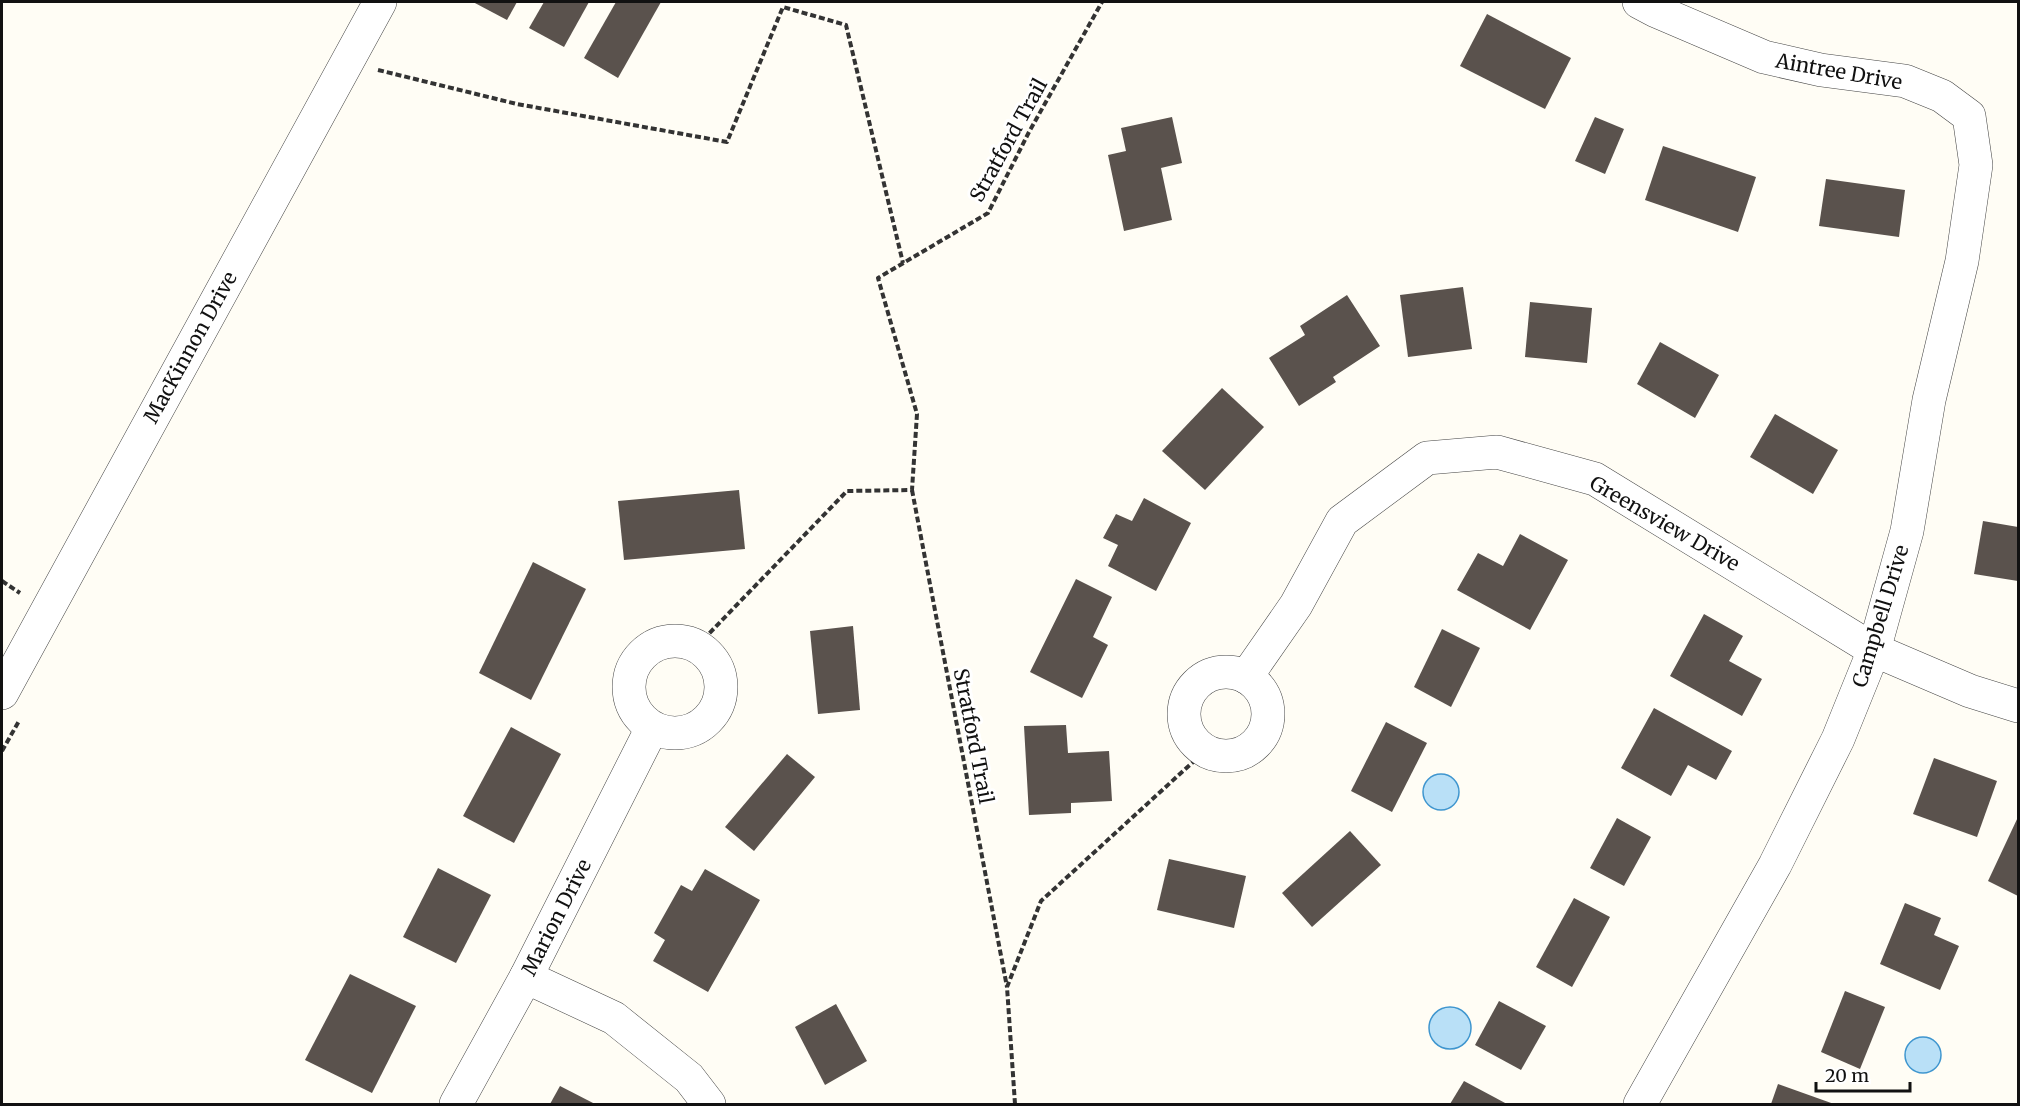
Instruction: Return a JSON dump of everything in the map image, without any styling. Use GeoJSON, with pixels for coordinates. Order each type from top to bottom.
{"type":"FeatureCollection","features":[{"type":"Feature","properties":{"kind":"street","name":"MacKinnon Drive"},"geometry":{"type":"LineString","coordinates":[[2,693],[10,656],[380,2]]}},
{"type":"Feature","properties":{"kind":"street","name":"Aintree Drive"},"geometry":{"type":"LineString","coordinates":[[1639,2],[1764,57],[1821,70],[1905,81],[1941,96]]}},
{"type":"Feature","properties":{"kind":"street","name":"Campbell Drive"},"geometry":{"type":"LineString","coordinates":[[1640,1104],[1775,865],[1838,739],[1874,650],[1907,531],[1929,400],[1962,261],[1976,165],[1969,116],[1941,96]]}},
{"type":"Feature","properties":{"kind":"street","name":"Greensview Drive"},"geometry":{"type":"LineString","coordinates":[[1246,677],[1296,605],[1342,521],[1427,458],[1497,452],[1595,479],[1874,650],[1970,691],[2019,706]]}},
{"type":"Feature","properties":{"kind":"street"},"geometry":{"type":"LineString","coordinates":[[680,641],[697,646],[711,658],[719,674],[720,692],[715,709],[704,723],[688,731],[670,733],[652,728],[639,716],[630,700],[629,682],[634,664],[646,651],[662,642],[680,641]]}},
{"type":"Feature","properties":{"kind":"street"},"geometry":{"type":"LineString","coordinates":[[1223,672],[1246,677],[1262,693],[1266,703],[1268,715],[1266,727],[1260,738],[1252,747],[1230,756],[1205,751],[1195,743],[1187,731],[1184,718],[1185,704],[1191,691],[1200,681],[1210,675],[1223,672]]}},
{"type":"Feature","properties":{"kind":"street","name":"Marion Drive"},"geometry":{"type":"LineString","coordinates":[[456,1104],[526,977],[652,728]]}},
{"type":"Feature","properties":{"kind":"street"},"geometry":{"type":"LineString","coordinates":[[526,977],[614,1018],[690,1078],[709,1104]]}},
{"type":"Feature","properties":{"kind":"path","name":"Stratford Trail"},"geometry":{"type":"LineString","coordinates":[[1015,1104],[1007,987],[912,490],[917,414],[878,278],[988,213],[1029,132],[1102,2]]}},
{"type":"Feature","properties":{"kind":"path"},"geometry":{"type":"LineString","coordinates":[[345,63],[517,104],[727,142],[783,7],[846,25],[903,263]]}},
{"type":"Feature","properties":{"kind":"path"},"geometry":{"type":"LineString","coordinates":[[697,646],[847,491],[912,490]]}},
{"type":"Feature","properties":{"kind":"path","name":"Stratford Trail"},"geometry":{"type":"LineString","coordinates":[[1007,987],[1041,901],[1205,751]]}},
{"type":"Feature","properties":{"kind":"water"},"geometry":{"type":"Polygon","coordinates":[[[1441,774],[1454,779],[1459,792],[1454,805],[1441,810],[1428,805],[1423,792],[1428,779],[1441,774]]]}},
{"type":"Feature","properties":{"kind":"water"},"geometry":{"type":"Polygon","coordinates":[[[1450,1007],[1465,1013],[1471,1028],[1465,1043],[1450,1049],[1435,1043],[1429,1028],[1435,1013],[1450,1007]]]}},
{"type":"Feature","properties":{"kind":"water"},"geometry":{"type":"Polygon","coordinates":[[[1923,1037],[1935,1043],[1941,1055],[1935,1067],[1923,1073],[1911,1067],[1905,1055],[1911,1043],[1923,1037]]]}},
{"type":"Feature","properties":{"kind":"building"},"geometry":{"type":"Polygon","coordinates":[[[473,2],[517,2],[507,20],[473,2]]]}},
{"type":"Feature","properties":{"kind":"building"},"geometry":{"type":"Polygon","coordinates":[[[544,2],[589,2],[564,47],[529,28],[544,2]]]}},
{"type":"Feature","properties":{"kind":"building"},"geometry":{"type":"Polygon","coordinates":[[[616,2],[661,2],[618,78],[584,58],[616,2]]]}},
{"type":"Feature","properties":{"kind":"building"},"geometry":{"type":"Polygon","coordinates":[[[1487,14],[1571,58],[1545,109],[1460,66],[1487,14]]]}},
{"type":"Feature","properties":{"kind":"building"},"geometry":{"type":"Polygon","coordinates":[[[1172,117],[1182,163],[1161,168],[1172,220],[1124,231],[1108,155],[1126,151],[1121,128],[1172,117]]]}},
{"type":"Feature","properties":{"kind":"building"},"geometry":{"type":"Polygon","coordinates":[[[1595,117],[1624,129],[1605,174],[1575,161],[1595,117]]]}},
{"type":"Feature","properties":{"kind":"building"},"geometry":{"type":"Polygon","coordinates":[[[1663,146],[1756,177],[1738,232],[1645,200],[1663,146]]]}},
{"type":"Feature","properties":{"kind":"building"},"geometry":{"type":"Polygon","coordinates":[[[1826,179],[1905,190],[1899,237],[1819,226],[1826,179]]]}},
{"type":"Feature","properties":{"kind":"building"},"geometry":{"type":"Polygon","coordinates":[[[1463,287],[1472,349],[1408,357],[1400,295],[1463,287]]]}},
{"type":"Feature","properties":{"kind":"building"},"geometry":{"type":"Polygon","coordinates":[[[1347,295],[1380,346],[1333,377],[1336,382],[1299,406],[1269,358],[1305,335],[1300,326],[1347,295]]]}},
{"type":"Feature","properties":{"kind":"building"},"geometry":{"type":"Polygon","coordinates":[[[1530,302],[1592,308],[1587,363],[1525,357],[1530,302]]]}},
{"type":"Feature","properties":{"kind":"building"},"geometry":{"type":"Polygon","coordinates":[[[1660,342],[1719,375],[1695,418],[1637,384],[1660,342]]]}},
{"type":"Feature","properties":{"kind":"building"},"geometry":{"type":"Polygon","coordinates":[[[1222,388],[1264,427],[1205,490],[1162,451],[1222,388]]]}},
{"type":"Feature","properties":{"kind":"building"},"geometry":{"type":"Polygon","coordinates":[[[1775,414],[1838,450],[1813,494],[1750,457],[1775,414]]]}},
{"type":"Feature","properties":{"kind":"building"},"geometry":{"type":"Polygon","coordinates":[[[739,490],[745,549],[624,560],[618,501],[739,490]]]}},
{"type":"Feature","properties":{"kind":"building"},"geometry":{"type":"Polygon","coordinates":[[[1144,498],[1191,523],[1156,591],[1108,566],[1118,545],[1103,538],[1116,514],[1132,521],[1144,498]]]}},
{"type":"Feature","properties":{"kind":"building"},"geometry":{"type":"Polygon","coordinates":[[[1983,521],[2018,527],[2018,581],[1974,574],[1983,521]]]}},
{"type":"Feature","properties":{"kind":"building"},"geometry":{"type":"Polygon","coordinates":[[[1520,534],[1568,560],[1530,630],[1457,590],[1478,553],[1503,566],[1520,534]]]}},
{"type":"Feature","properties":{"kind":"building"},"geometry":{"type":"Polygon","coordinates":[[[533,562],[586,589],[531,700],[479,673],[533,562]]]}},
{"type":"Feature","properties":{"kind":"building"},"geometry":{"type":"Polygon","coordinates":[[[1076,579],[1112,597],[1093,637],[1108,645],[1082,698],[1030,672],[1076,579]]]}},
{"type":"Feature","properties":{"kind":"building"},"geometry":{"type":"Polygon","coordinates":[[[1704,614],[1743,636],[1729,661],[1762,679],[1742,716],[1670,676],[1704,614]]]}},
{"type":"Feature","properties":{"kind":"building"},"geometry":{"type":"Polygon","coordinates":[[[853,626],[860,710],[818,714],[810,631],[853,626]]]}},
{"type":"Feature","properties":{"kind":"building"},"geometry":{"type":"Polygon","coordinates":[[[1442,629],[1480,648],[1451,707],[1414,687],[1442,629]]]}},
{"type":"Feature","properties":{"kind":"building"},"geometry":{"type":"Polygon","coordinates":[[[1654,708],[1732,751],[1716,780],[1688,765],[1671,796],[1621,768],[1654,708]]]}},
{"type":"Feature","properties":{"kind":"building"},"geometry":{"type":"Polygon","coordinates":[[[1386,722],[1427,743],[1392,812],[1351,791],[1386,722]]]}},
{"type":"Feature","properties":{"kind":"building"},"geometry":{"type":"Polygon","coordinates":[[[1066,725],[1068,753],[1109,751],[1112,801],[1071,803],[1071,813],[1029,815],[1024,726],[1066,725]]]}},
{"type":"Feature","properties":{"kind":"building"},"geometry":{"type":"Polygon","coordinates":[[[511,727],[561,754],[514,843],[463,816],[511,727]]]}},
{"type":"Feature","properties":{"kind":"building"},"geometry":{"type":"Polygon","coordinates":[[[787,754],[815,777],[754,851],[725,827],[787,754]]]}},
{"type":"Feature","properties":{"kind":"building"},"geometry":{"type":"Polygon","coordinates":[[[1934,758],[1997,781],[1977,837],[1913,814],[1934,758]]]}},
{"type":"Feature","properties":{"kind":"building"},"geometry":{"type":"Polygon","coordinates":[[[2018,817],[2018,896],[1988,881],[2018,817]]]}},
{"type":"Feature","properties":{"kind":"building"},"geometry":{"type":"Polygon","coordinates":[[[1617,818],[1651,837],[1624,886],[1590,868],[1617,818]]]}},
{"type":"Feature","properties":{"kind":"building"},"geometry":{"type":"Polygon","coordinates":[[[1350,831],[1381,865],[1312,927],[1282,893],[1350,831]]]}},
{"type":"Feature","properties":{"kind":"building"},"geometry":{"type":"Polygon","coordinates":[[[1169,859],[1246,876],[1234,928],[1157,910],[1169,859]]]}},
{"type":"Feature","properties":{"kind":"building"},"geometry":{"type":"Polygon","coordinates":[[[438,868],[491,895],[456,963],[403,937],[438,868]]]}},
{"type":"Feature","properties":{"kind":"building"},"geometry":{"type":"Polygon","coordinates":[[[705,869],[760,900],[708,992],[653,961],[665,940],[654,933],[681,885],[692,891],[705,869]]]}},
{"type":"Feature","properties":{"kind":"building"},"geometry":{"type":"Polygon","coordinates":[[[1574,898],[1610,917],[1572,987],[1536,967],[1574,898]]]}},
{"type":"Feature","properties":{"kind":"building"},"geometry":{"type":"Polygon","coordinates":[[[1905,903],[1941,918],[1934,935],[1959,946],[1940,990],[1880,964],[1905,903]]]}},
{"type":"Feature","properties":{"kind":"building"},"geometry":{"type":"Polygon","coordinates":[[[350,974],[416,1006],[372,1093],[305,1060],[350,974]]]}},
{"type":"Feature","properties":{"kind":"building"},"geometry":{"type":"Polygon","coordinates":[[[1845,991],[1885,1007],[1860,1069],[1821,1052],[1845,991]]]}},
{"type":"Feature","properties":{"kind":"building"},"geometry":{"type":"Polygon","coordinates":[[[1499,1001],[1546,1026],[1521,1070],[1475,1045],[1499,1001]]]}},
{"type":"Feature","properties":{"kind":"building"},"geometry":{"type":"Polygon","coordinates":[[[836,1004],[867,1061],[825,1085],[795,1027],[836,1004]]]}},
{"type":"Feature","properties":{"kind":"building"},"geometry":{"type":"Polygon","coordinates":[[[1464,1081],[1507,1104],[1450,1104],[1464,1081]]]}},
{"type":"Feature","properties":{"kind":"building"},"geometry":{"type":"Polygon","coordinates":[[[1778,1084],[1834,1104],[1771,1104],[1778,1084]]]}},
{"type":"Feature","properties":{"kind":"building"},"geometry":{"type":"Polygon","coordinates":[[[560,1086],[595,1104],[550,1104],[560,1086]]]}}]}
